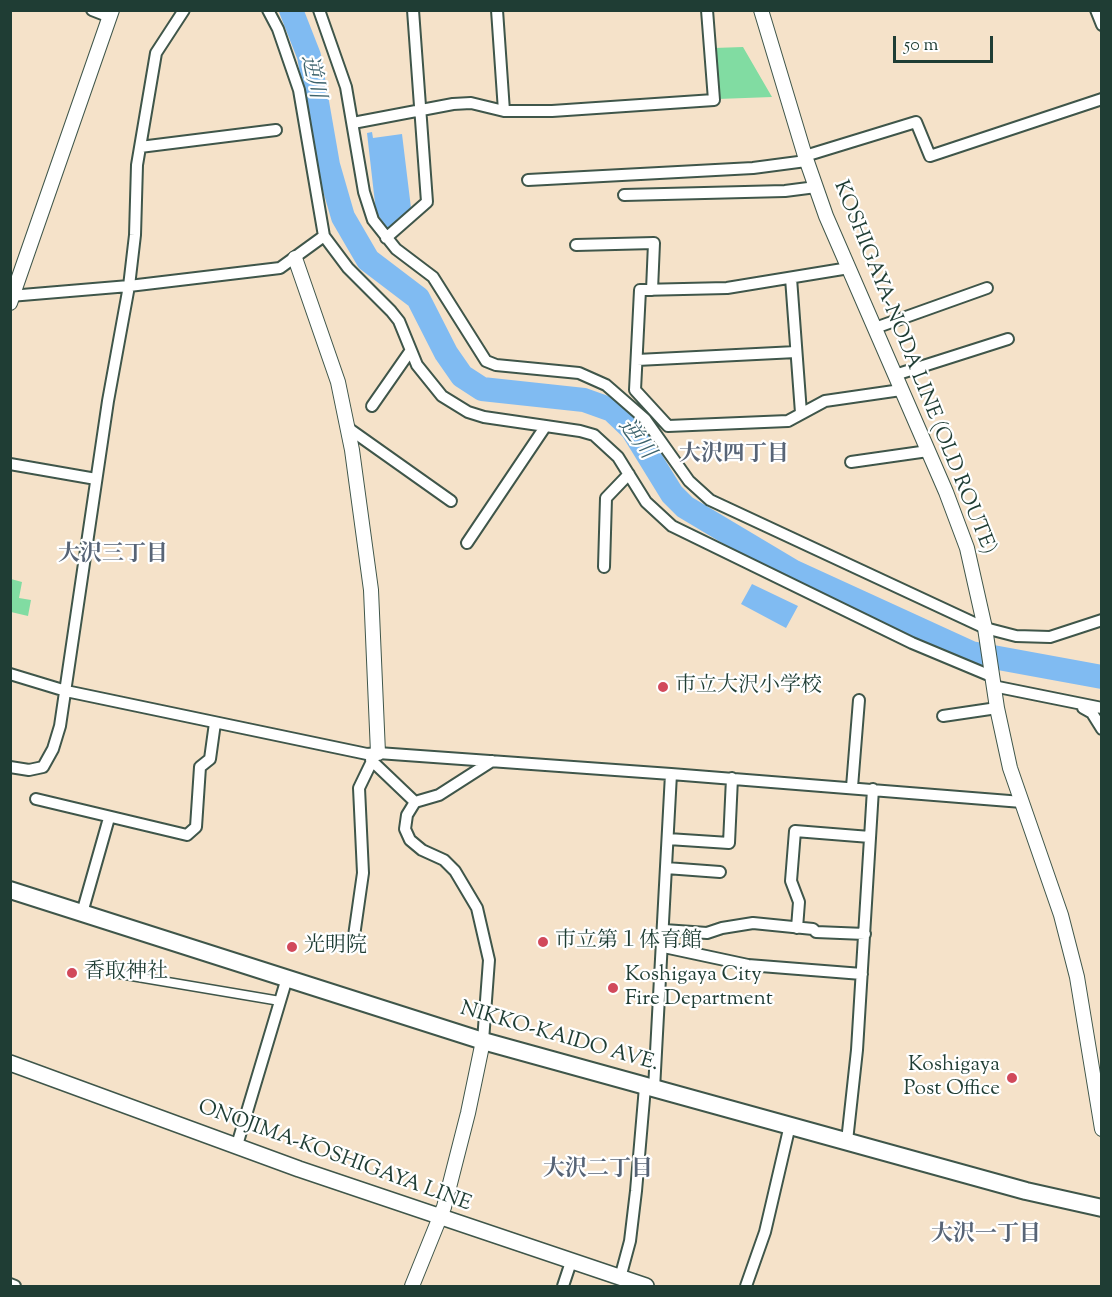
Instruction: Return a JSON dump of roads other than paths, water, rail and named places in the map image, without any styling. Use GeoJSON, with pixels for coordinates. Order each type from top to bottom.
{"type":"FeatureCollection","features":[{"type":"Feature","properties":{"kind":"main road","name":"NIKKO-KAIDO AVE."},"geometry":{"type":"LineString","coordinates":[[10,890],[483,1041],[1026,1191],[1101,1208]]}},
{"type":"Feature","properties":{"kind":"main road","name":"ONOJIMA-KOSHIGAYA LINE"},"geometry":{"type":"LineString","coordinates":[[10,1063],[440,1218],[646,1287]]}},
{"type":"Feature","properties":{"kind":"street"},"geometry":{"type":"LineString","coordinates":[[92,10],[111,14],[11,298],[280,268],[324,236]]}},
{"type":"Feature","properties":{"kind":"street"},"geometry":{"type":"LineString","coordinates":[[10,766],[29,770],[43,766],[54,749],[66,691],[96,479],[129,286],[140,147],[156,53],[184,10]]}},
{"type":"Feature","properties":{"kind":"street"},"geometry":{"type":"LineString","coordinates":[[268,10],[278,29],[298,90],[324,236],[348,268],[391,311],[431,385],[457,407],[484,417],[580,430],[594,435],[618,457],[646,502],[672,526],[912,643],[1008,687],[1080,706],[1101,708]]}},
{"type":"Feature","properties":{"kind":"street"},"geometry":{"type":"LineString","coordinates":[[320,10],[343,76],[367,207],[373,220],[386,238],[433,277],[486,361],[496,365],[579,373],[606,385],[645,419],[688,481],[710,500],[986,632],[1050,637],[1101,620]]}},
{"type":"Feature","properties":{"kind":"street"},"geometry":{"type":"LineString","coordinates":[[386,238],[427,202],[413,10]]}},
{"type":"Feature","properties":{"kind":"street"},"geometry":{"type":"LineString","coordinates":[[497,10],[504,111]]}},
{"type":"Feature","properties":{"kind":"street"},"geometry":{"type":"LineString","coordinates":[[352,123],[453,104],[471,103],[504,111],[552,111],[714,100],[707,10]]}},
{"type":"Feature","properties":{"kind":"street","name":"KOSHIGAYA-NODA LINE (OLD ROUTE)"},"geometry":{"type":"LineString","coordinates":[[761,10],[805,158],[816,187],[967,548],[986,632],[997,708],[1010,768],[1061,915],[1077,976],[1101,1129]]}},
{"type":"Feature","properties":{"kind":"street"},"geometry":{"type":"LineString","coordinates":[[1096,10],[1101,25]]}},
{"type":"Feature","properties":{"kind":"street"},"geometry":{"type":"LineString","coordinates":[[528,180],[753,168],[805,158],[916,122],[930,156],[1101,99]]}},
{"type":"Feature","properties":{"kind":"street"},"geometry":{"type":"LineString","coordinates":[[140,147],[276,130]]}},
{"type":"Feature","properties":{"kind":"street"},"geometry":{"type":"LineString","coordinates":[[624,195],[785,191],[816,187]]}},
{"type":"Feature","properties":{"kind":"street"},"geometry":{"type":"LineString","coordinates":[[576,245],[654,243],[652,290]]}},
{"type":"Feature","properties":{"kind":"street"},"geometry":{"type":"LineString","coordinates":[[295,258],[332,360],[348,428],[371,590],[374,756],[359,788],[363,873],[354,936]]}},
{"type":"Feature","properties":{"kind":"street"},"geometry":{"type":"LineString","coordinates":[[849,268],[727,288],[640,290],[635,390],[668,426],[788,421],[825,401],[901,390]]}},
{"type":"Feature","properties":{"kind":"street"},"geometry":{"type":"LineString","coordinates":[[791,278],[801,413]]}},
{"type":"Feature","properties":{"kind":"street"},"geometry":{"type":"LineString","coordinates":[[875,328],[987,288]]}},
{"type":"Feature","properties":{"kind":"street"},"geometry":{"type":"LineString","coordinates":[[895,375],[1008,339]]}},
{"type":"Feature","properties":{"kind":"street"},"geometry":{"type":"LineString","coordinates":[[372,406],[411,350]]}},
{"type":"Feature","properties":{"kind":"street"},"geometry":{"type":"LineString","coordinates":[[637,360],[796,352]]}},
{"type":"Feature","properties":{"kind":"street"},"geometry":{"type":"LineString","coordinates":[[467,543],[545,427]]}},
{"type":"Feature","properties":{"kind":"street"},"geometry":{"type":"LineString","coordinates":[[348,428],[451,501]]}},
{"type":"Feature","properties":{"kind":"street"},"geometry":{"type":"LineString","coordinates":[[851,462],[928,451]]}},
{"type":"Feature","properties":{"kind":"street"},"geometry":{"type":"LineString","coordinates":[[10,464],[96,479]]}},
{"type":"Feature","properties":{"kind":"street"},"geometry":{"type":"LineString","coordinates":[[604,567],[606,498],[629,474]]}},
{"type":"Feature","properties":{"kind":"street"},"geometry":{"type":"LineString","coordinates":[[10,674],[66,691],[374,756],[492,761],[732,778],[1022,802]]}},
{"type":"Feature","properties":{"kind":"street"},"geometry":{"type":"LineString","coordinates":[[852,787],[859,700]]}},
{"type":"Feature","properties":{"kind":"street"},"geometry":{"type":"LineString","coordinates":[[1080,706],[1092,713],[1101,729]]}},
{"type":"Feature","properties":{"kind":"street"},"geometry":{"type":"LineString","coordinates":[[943,716],[997,708]]}},
{"type":"Feature","properties":{"kind":"street"},"geometry":{"type":"LineString","coordinates":[[36,799],[187,835],[196,827],[200,767],[210,759],[215,723]]}},
{"type":"Feature","properties":{"kind":"street"},"geometry":{"type":"LineString","coordinates":[[374,756],[415,802]]}},
{"type":"Feature","properties":{"kind":"street"},"geometry":{"type":"LineString","coordinates":[[412,1287],[440,1218],[468,1113],[483,1041],[489,960],[477,908],[455,872],[444,860],[422,850],[410,840],[405,829],[407,815],[415,802],[439,795],[492,761]]}},
{"type":"Feature","properties":{"kind":"street"},"geometry":{"type":"LineString","coordinates":[[620,1278],[630,1241],[650,1088],[664,947],[671,774]]}},
{"type":"Feature","properties":{"kind":"street"},"geometry":{"type":"LineString","coordinates":[[668,839],[729,843],[732,778]]}},
{"type":"Feature","properties":{"kind":"street"},"geometry":{"type":"LineString","coordinates":[[847,1141],[865,934],[873,789]]}},
{"type":"Feature","properties":{"kind":"street"},"geometry":{"type":"LineString","coordinates":[[82,913],[109,818]]}},
{"type":"Feature","properties":{"kind":"street"},"geometry":{"type":"LineString","coordinates":[[797,928],[799,902],[791,880],[795,831],[870,837]]}},
{"type":"Feature","properties":{"kind":"street"},"geometry":{"type":"LineString","coordinates":[[666,868],[720,872]]}},
{"type":"Feature","properties":{"kind":"street"},"geometry":{"type":"LineString","coordinates":[[664,930],[707,933],[722,927],[753,923],[813,929],[816,932],[865,934]]}},
{"type":"Feature","properties":{"kind":"street"},"geometry":{"type":"LineString","coordinates":[[664,947],[748,965],[862,974]]}},
{"type":"Feature","properties":{"kind":"street"},"geometry":{"type":"LineString","coordinates":[[114,973],[280,1001]]}},
{"type":"Feature","properties":{"kind":"street"},"geometry":{"type":"LineString","coordinates":[[237,1145],[287,978]]}},
{"type":"Feature","properties":{"kind":"street"},"geometry":{"type":"LineString","coordinates":[[746,1287],[765,1232],[790,1125]]}},
{"type":"Feature","properties":{"kind":"street"},"geometry":{"type":"LineString","coordinates":[[563,1287],[571,1262]]}},
{"type":"Feature","properties":{"kind":"street"},"geometry":{"type":"LineString","coordinates":[[10,1284],[15,1287]]}},
{"type":"Feature","properties":{"kind":"water"},"geometry":{"type":"Polygon","coordinates":[[[372,132],[373,138],[402,134],[411,208],[392,227],[387,228],[376,212],[367,133],[372,132]]]}},
{"type":"Feature","properties":{"kind":"water"},"geometry":{"type":"Polygon","coordinates":[[[752,584],[798,606],[786,628],[741,604],[752,584]]]}},
{"type":"Feature","properties":{"kind":"waterway","name":"逆川"},"geometry":{"type":"LineString","coordinates":[[291,10],[309,56],[328,165],[343,217],[368,260],[418,298],[446,353],[462,376],[482,389],[584,400],[612,410],[632,429],[672,494],[685,507],[794,572],[971,653],[1102,677]]}},
{"type":"Feature","properties":{"kind":"place","name":"市立大沢小学校"},"geometry":{"type":"Point","coordinates":[663,687]}},
{"type":"Feature","properties":{"kind":"place","name":"市立第１体育館"},"geometry":{"type":"Point","coordinates":[543,942]}},
{"type":"Feature","properties":{"kind":"place","name":"光明院"},"geometry":{"type":"Point","coordinates":[292,947]}},
{"type":"Feature","properties":{"kind":"place","name":"香取神社"},"geometry":{"type":"Point","coordinates":[72,973]}},
{"type":"Feature","properties":{"kind":"place","name":"Koshigaya City Fire Department"},"geometry":{"type":"Point","coordinates":[613,988]}},
{"type":"Feature","properties":{"kind":"place","name":"Koshigaya Post Office"},"geometry":{"type":"Point","coordinates":[1012,1078]}},
{"type":"Feature","properties":{"kind":"district","name":"大沢四丁目"},"geometry":{"type":"Point","coordinates":[734,456]}},
{"type":"Feature","properties":{"kind":"district","name":"大沢三丁目"},"geometry":{"type":"Point","coordinates":[113,556]}},
{"type":"Feature","properties":{"kind":"district","name":"大沢二丁目"},"geometry":{"type":"Point","coordinates":[598,1171]}},
{"type":"Feature","properties":{"kind":"district","name":"大沢一丁目"},"geometry":{"type":"Point","coordinates":[986,1236]}}]}
